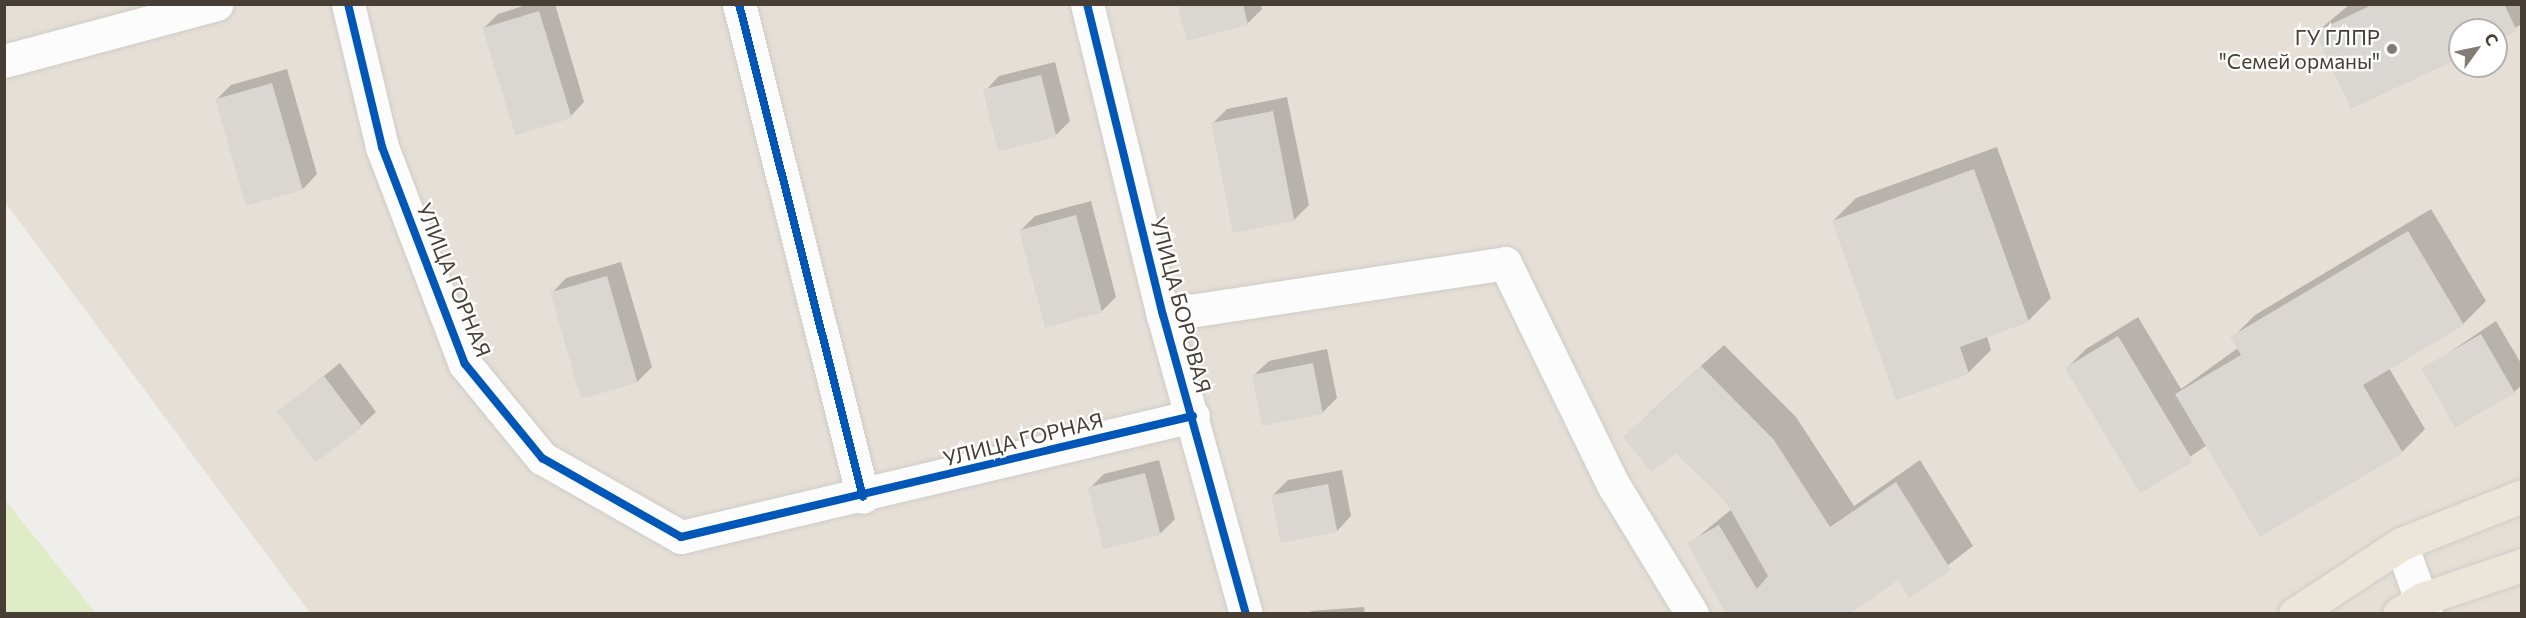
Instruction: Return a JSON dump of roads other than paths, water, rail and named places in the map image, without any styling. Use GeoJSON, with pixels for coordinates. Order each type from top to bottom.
{"type":"FeatureCollection","features":[{"type":"Feature","properties":{"kind":"highway"},"geometry":{"type":"LineString","coordinates":[[2295,614],[2401,544],[2522,496]]}},
{"type":"Feature","properties":{"kind":"highway"},"geometry":{"type":"LineString","coordinates":[[2416,609],[2522,565]]}},
{"type":"Feature","properties":{"kind":"street"},"geometry":{"type":"LineString","coordinates":[[4,61],[216,4]]}},
{"type":"Feature","properties":{"kind":"street","name":"УЛИЦА ГОРНАЯ"},"geometry":{"type":"LineString","coordinates":[[348,4],[382,147],[465,364],[542,458],[681,537],[863,497],[1193,416]]}},
{"type":"Feature","properties":{"kind":"street"},"geometry":{"type":"LineString","coordinates":[[739,4],[863,497]]}},
{"type":"Feature","properties":{"kind":"street","name":"УЛИЦА БОРОВАЯ"},"geometry":{"type":"LineString","coordinates":[[1087,4],[1163,315],[1193,416],[1246,614]]}},
{"type":"Feature","properties":{"kind":"street"},"geometry":{"type":"LineString","coordinates":[[1163,315],[1505,262],[1614,486],[1692,614]]}},
{"type":"Feature","properties":{"kind":"street"},"geometry":{"type":"LineString","coordinates":[[2401,544],[2416,609]]}},
{"type":"Feature","properties":{"kind":"place","name":"ГУ ГЛПР \"Семей орманы\""},"geometry":{"type":"Point","coordinates":[2392,49]}}]}
